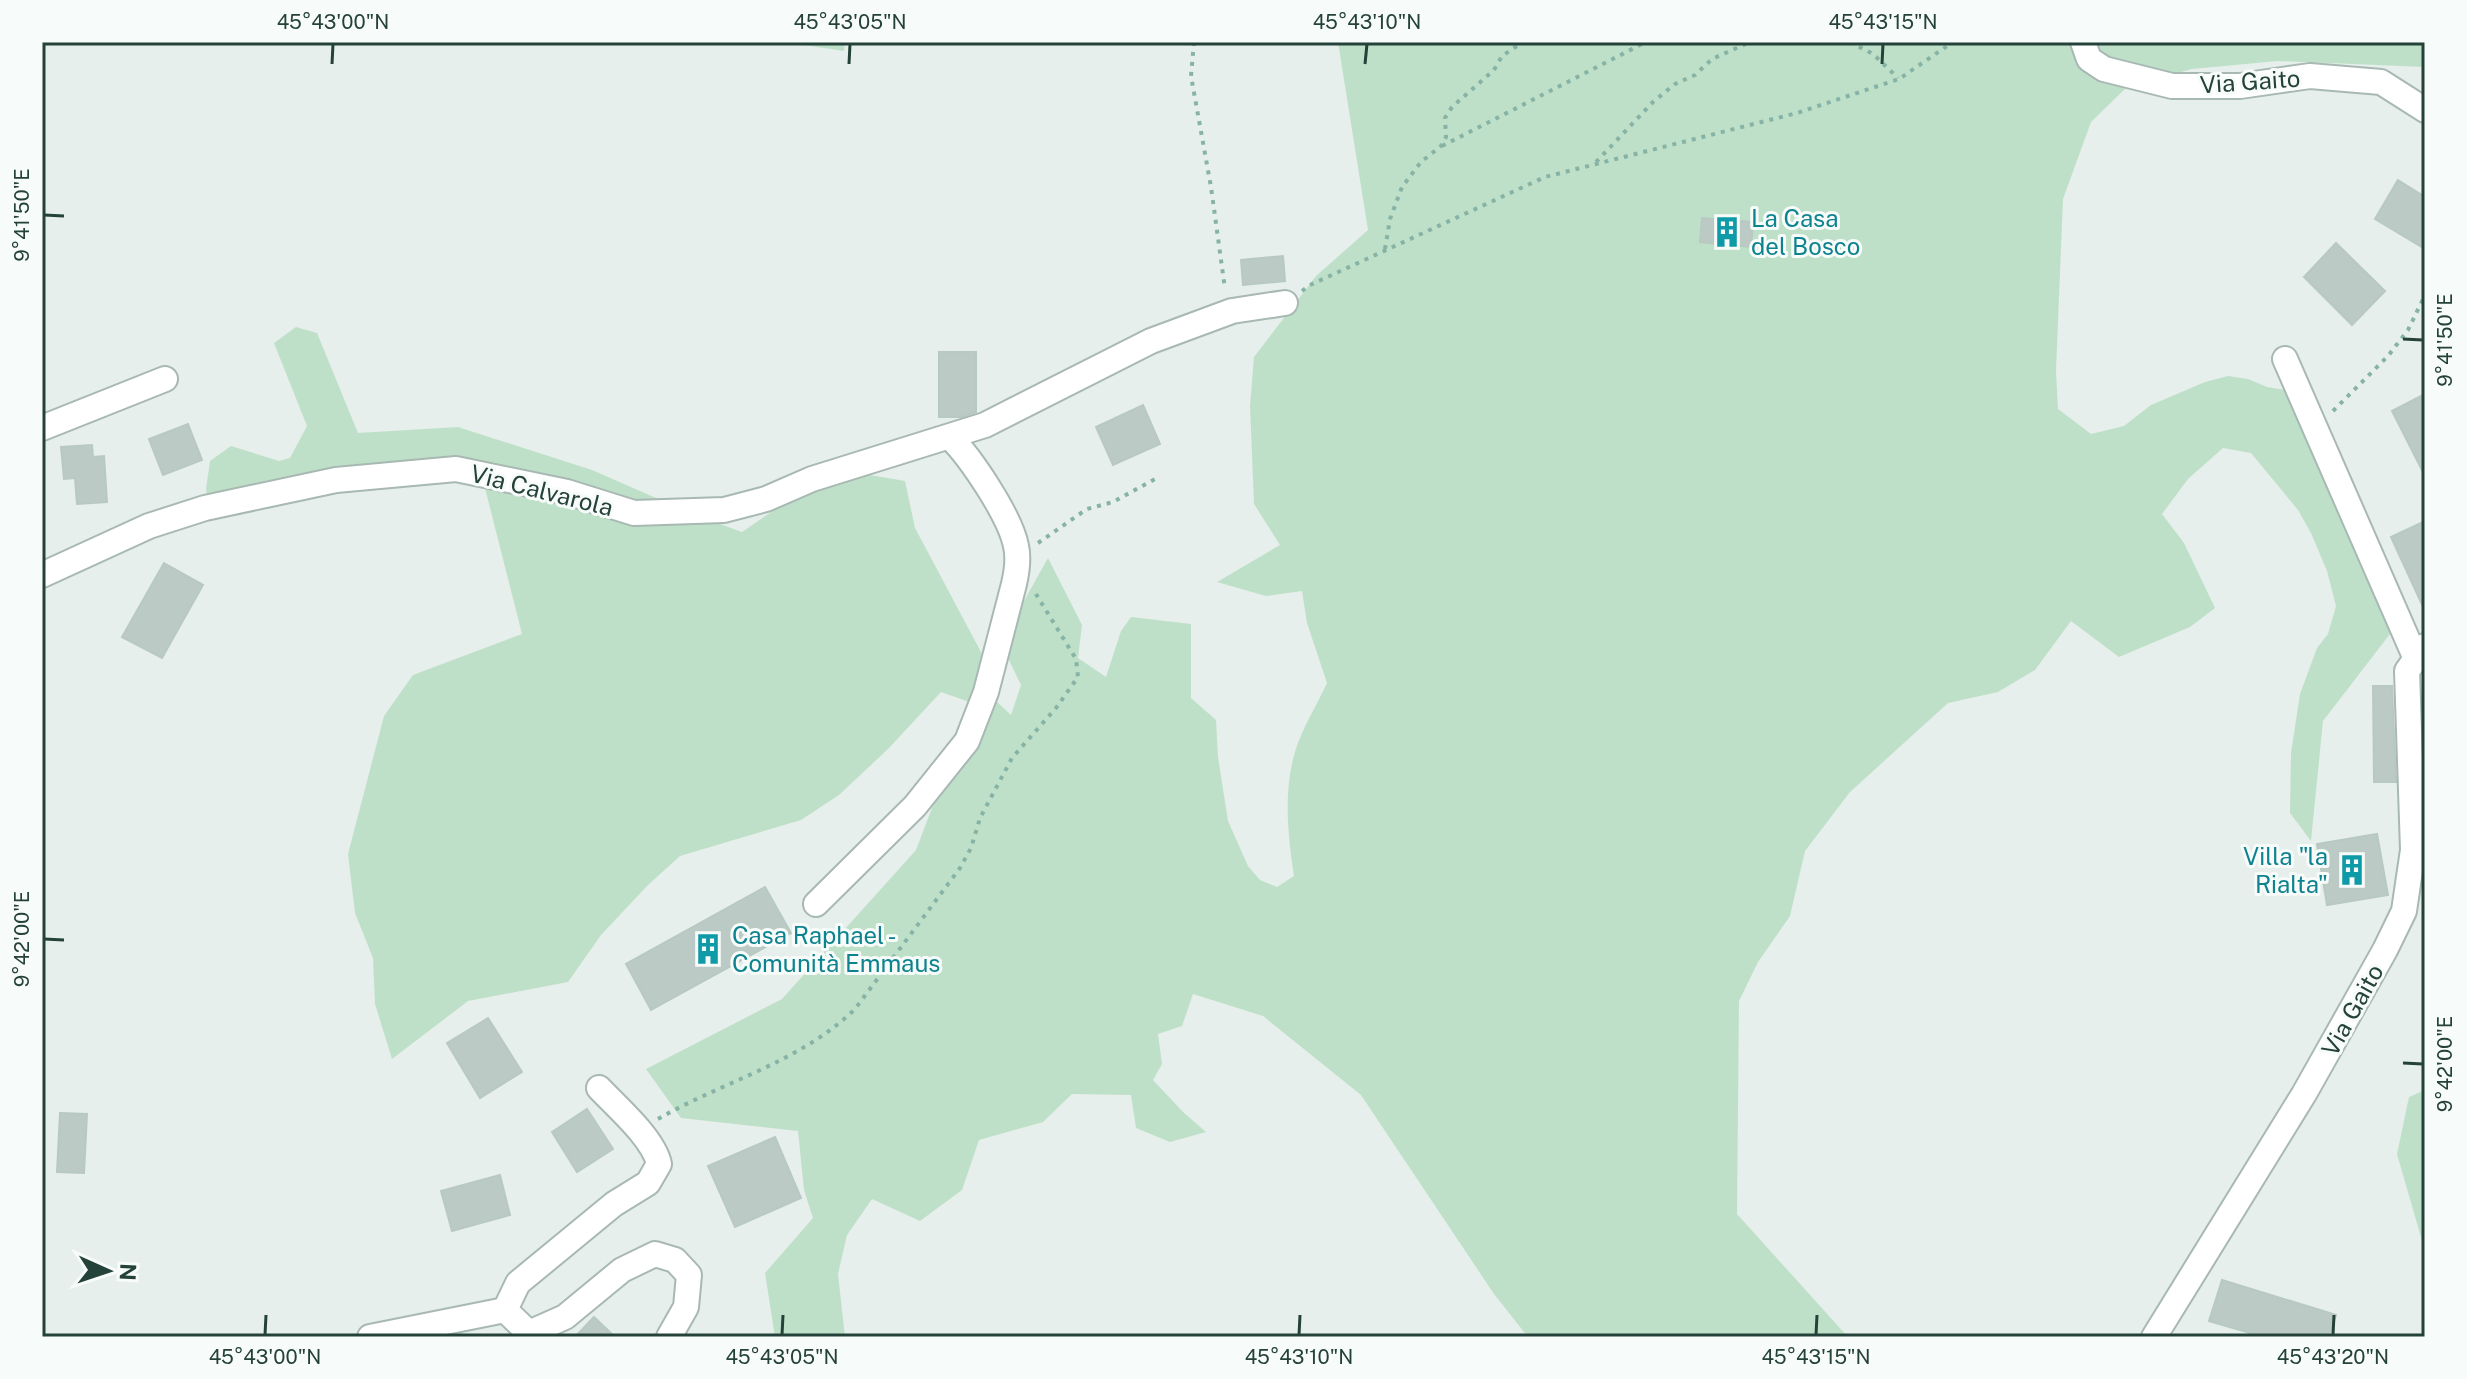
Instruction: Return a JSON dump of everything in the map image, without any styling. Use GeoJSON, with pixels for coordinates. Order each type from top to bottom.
{"type":"FeatureCollection","features":[{"type":"Feature","properties":{"kind":"street","name":"Via Gaito"},"geometry":{"type":"LineString","coordinates":[[2083,42],[2089,59],[2104,69],[2172,86],[2240,86],[2310,76],[2381,82],[2425,110]]}},
{"type":"Feature","properties":{"kind":"street","name":"Via Calvarola"},"geometry":{"type":"LineString","coordinates":[[42,575],[149,526],[205,508],[336,480],[456,469],[567,492],[634,513],[724,510],[766,499],[812,479],[985,425],[1151,341],[1232,311],[1285,303]]}},
{"type":"Feature","properties":{"kind":"street"},"geometry":{"type":"LineString","coordinates":[[2285,359],[2421,653]]}},
{"type":"Feature","properties":{"kind":"street"},"geometry":{"type":"LineString","coordinates":[[42,428],[165,379]]}},
{"type":"Feature","properties":{"kind":"street"},"geometry":{"type":"LineString","coordinates":[[816,904],[907,815],[967,741],[986,692],[1017,558],[1013,534],[988,489],[950,437]]}},
{"type":"Feature","properties":{"kind":"street","name":"Via Gaito"},"geometry":{"type":"LineString","coordinates":[[2154,1337],[2304,1094],[2385,950],[2415,908],[2407,671],[2421,653]]}},
{"type":"Feature","properties":{"kind":"street"},"geometry":{"type":"LineString","coordinates":[[505,1310],[518,1283],[614,1204],[648,1183],[659,1164],[658,1155],[599,1088]]}},
{"type":"Feature","properties":{"kind":"street"},"geometry":{"type":"LineString","coordinates":[[505,1310],[529,1333],[565,1317],[622,1270],[655,1254],[675,1260],[689,1275],[686,1307],[669,1337]]}},
{"type":"Feature","properties":{"kind":"street"},"geometry":{"type":"LineString","coordinates":[[370,1337],[505,1310]]}},
{"type":"Feature","properties":{"kind":"path"},"geometry":{"type":"LineString","coordinates":[[1194,42],[1191,76],[1211,187],[1223,282],[1232,311]]}},
{"type":"Feature","properties":{"kind":"path"},"geometry":{"type":"LineString","coordinates":[[1441,146],[1446,137],[1445,118],[1452,107],[1494,70],[1502,56],[1523,42]]}},
{"type":"Feature","properties":{"kind":"path"},"geometry":{"type":"LineString","coordinates":[[1385,249],[1390,219],[1402,187],[1421,162],[1441,146],[1646,42]]}},
{"type":"Feature","properties":{"kind":"path"},"geometry":{"type":"LineString","coordinates":[[1595,163],[1653,102],[1675,84],[1695,75],[1712,59],[1750,42]]}},
{"type":"Feature","properties":{"kind":"path"},"geometry":{"type":"LineString","coordinates":[[1850,42],[1873,54],[1899,79]]}},
{"type":"Feature","properties":{"kind":"path"},"geometry":{"type":"LineString","coordinates":[[1285,303],[1310,285],[1545,177],[1797,113],[1899,79],[1953,42]]}},
{"type":"Feature","properties":{"kind":"path"},"geometry":{"type":"LineString","coordinates":[[2315,429],[2388,356],[2408,330],[2425,295]]}},
{"type":"Feature","properties":{"kind":"path"},"geometry":{"type":"LineString","coordinates":[[639,1131],[661,1117],[803,1047],[841,1023],[872,987],[960,868],[971,848],[980,818],[1012,758],[1056,708],[1078,677],[1076,659],[1040,603],[1017,558],[1087,509],[1113,502],[1155,479]]}},
{"type":"Feature","properties":{"kind":"green space"},"geometry":{"type":"Polygon","coordinates":[[[784,42],[845,42],[844,51],[784,42]]]}},
{"type":"Feature","properties":{"kind":"green space"},"geometry":{"type":"Polygon","coordinates":[[[1338,42],[2425,42],[2425,67],[2277,61],[2192,69],[2127,87],[2091,122],[2063,199],[2056,371],[2058,409],[2091,434],[2124,426],[2151,405],[2205,382],[2228,376],[2310,394],[2390,634],[2323,721],[2311,841],[2290,813],[2291,753],[2300,694],[2317,648],[2328,634],[2336,606],[2327,571],[2298,510],[2251,453],[2223,448],[2188,479],[2162,514],[2184,543],[2215,608],[2190,627],[2119,657],[2071,621],[2035,670],[1998,692],[1948,703],[1850,792],[1805,851],[1790,916],[1758,962],[1739,1001],[1737,1214],[1848,1337],[1528,1337],[1494,1294],[1361,1095],[1263,1016],[1193,994],[1182,1026],[1158,1034],[1162,1064],[1153,1080],[1206,1132],[1170,1142],[1136,1128],[1131,1095],[1072,1094],[1043,1122],[979,1140],[962,1190],[920,1221],[872,1199],[847,1235],[838,1274],[845,1337],[775,1337],[765,1273],[813,1218],[804,1190],[798,1131],[681,1118],[646,1069],[782,999],[916,850],[972,703],[941,692],[888,749],[839,795],[801,820],[680,856],[601,935],[568,982],[468,1001],[392,1059],[375,1004],[373,958],[355,913],[348,854],[384,716],[413,675],[522,634],[484,484],[427,459],[360,465],[208,498],[206,489],[210,461],[231,446],[279,461],[290,458],[307,426],[274,343],[296,327],[317,333],[358,433],[458,427],[592,470],[742,532],[783,504],[858,473],[905,481],[915,528],[981,652],[996,701],[1011,715],[1021,685],[1004,650],[1020,608],[1048,558],[1082,625],[1078,658],[1106,677],[1121,631],[1131,617],[1191,624],[1191,698],[1216,720],[1228,821],[1248,866],[1260,880],[1277,887],[1294,876],[1288,814],[1291,767],[1302,734],[1327,683],[1307,623],[1302,591],[1266,596],[1217,582],[1280,545],[1254,504],[1250,406],[1254,357],[1316,276],[1368,230],[1338,42]]]}},
{"type":"Feature","properties":{"kind":"green space"},"geometry":{"type":"Polygon","coordinates":[[[2425,1090],[2425,1251],[2397,1154],[2409,1097],[2425,1090]]]}},
{"type":"Feature","properties":{"kind":"building"},"geometry":{"type":"Polygon","coordinates":[[[2398,180],[2425,197],[2425,249],[2375,219],[2398,180]]]}},
{"type":"Feature","properties":{"kind":"building","name":"La Casa del Bosco"},"geometry":{"type":"Polygon","coordinates":[[[1702,218],[1753,222],[1751,247],[1700,242],[1702,218]]]}},
{"type":"Feature","properties":{"kind":"building"},"geometry":{"type":"Polygon","coordinates":[[[2336,243],[2385,291],[2352,325],[2304,277],[2336,243]]]}},
{"type":"Feature","properties":{"kind":"building"},"geometry":{"type":"Polygon","coordinates":[[[1283,256],[1285,281],[1243,285],[1241,260],[1283,256]]]}},
{"type":"Feature","properties":{"kind":"building"},"geometry":{"type":"Polygon","coordinates":[[[939,352],[976,352],[976,412],[962,417],[939,417],[939,352]]]}},
{"type":"Feature","properties":{"kind":"building"},"geometry":{"type":"Polygon","coordinates":[[[2425,394],[2425,476],[2392,411],[2425,394]]]}},
{"type":"Feature","properties":{"kind":"building"},"geometry":{"type":"Polygon","coordinates":[[[1143,405],[1160,444],[1113,465],[1096,427],[1143,405]]]}},
{"type":"Feature","properties":{"kind":"building"},"geometry":{"type":"Polygon","coordinates":[[[188,424],[202,460],[163,475],[149,439],[188,424]]]}},
{"type":"Feature","properties":{"kind":"building"},"geometry":{"type":"Polygon","coordinates":[[[92,445],[93,457],[104,456],[107,502],[77,504],[75,478],[64,479],[61,447],[92,445]]]}},
{"type":"Feature","properties":{"kind":"building"},"geometry":{"type":"Polygon","coordinates":[[[2425,521],[2425,611],[2391,537],[2425,521]]]}},
{"type":"Feature","properties":{"kind":"building"},"geometry":{"type":"Polygon","coordinates":[[[164,563],[203,585],[162,658],[122,637],[164,563]]]}},
{"type":"Feature","properties":{"kind":"building"},"geometry":{"type":"Polygon","coordinates":[[[2373,686],[2392,686],[2396,782],[2374,782],[2373,686]]]}},
{"type":"Feature","properties":{"kind":"building","name":"Villa \"la Rialta\""},"geometry":{"type":"Polygon","coordinates":[[[2377,834],[2388,895],[2327,905],[2317,844],[2377,834]]]}},
{"type":"Feature","properties":{"kind":"building","name":"Casa Raphael - Comunità Emmaus"},"geometry":{"type":"Polygon","coordinates":[[[765,887],[791,933],[651,1010],[626,964],[765,887]]]}},
{"type":"Feature","properties":{"kind":"building"},"geometry":{"type":"Polygon","coordinates":[[[488,1018],[522,1072],[480,1098],[447,1043],[488,1018]]]}},
{"type":"Feature","properties":{"kind":"building"},"geometry":{"type":"Polygon","coordinates":[[[587,1109],[613,1149],[577,1172],[552,1132],[587,1109]]]}},
{"type":"Feature","properties":{"kind":"building"},"geometry":{"type":"Polygon","coordinates":[[[60,1113],[87,1114],[84,1173],[57,1172],[60,1113]]]}},
{"type":"Feature","properties":{"kind":"building"},"geometry":{"type":"Polygon","coordinates":[[[775,1137],[801,1198],[735,1227],[708,1166],[775,1137]]]}},
{"type":"Feature","properties":{"kind":"building"},"geometry":{"type":"Polygon","coordinates":[[[500,1175],[510,1215],[452,1231],[441,1191],[500,1175]]]}},
{"type":"Feature","properties":{"kind":"building"},"geometry":{"type":"Polygon","coordinates":[[[2222,1280],[2336,1315],[2329,1337],[2264,1337],[2209,1321],[2222,1280]]]}},
{"type":"Feature","properties":{"kind":"building"},"geometry":{"type":"Polygon","coordinates":[[[594,1317],[615,1337],[575,1337],[594,1317]]]}},
{"type":"Feature","properties":{"kind":"place","name":"La Casa del Bosco"},"geometry":{"type":"Point","coordinates":[1727,232]}},
{"type":"Feature","properties":{"kind":"place","name":"Villa \"la Rialta\""},"geometry":{"type":"Point","coordinates":[2352,870]}},
{"type":"Feature","properties":{"kind":"place","name":"Casa Raphael - Comunità Emmaus"},"geometry":{"type":"Point","coordinates":[708,949]}}]}
